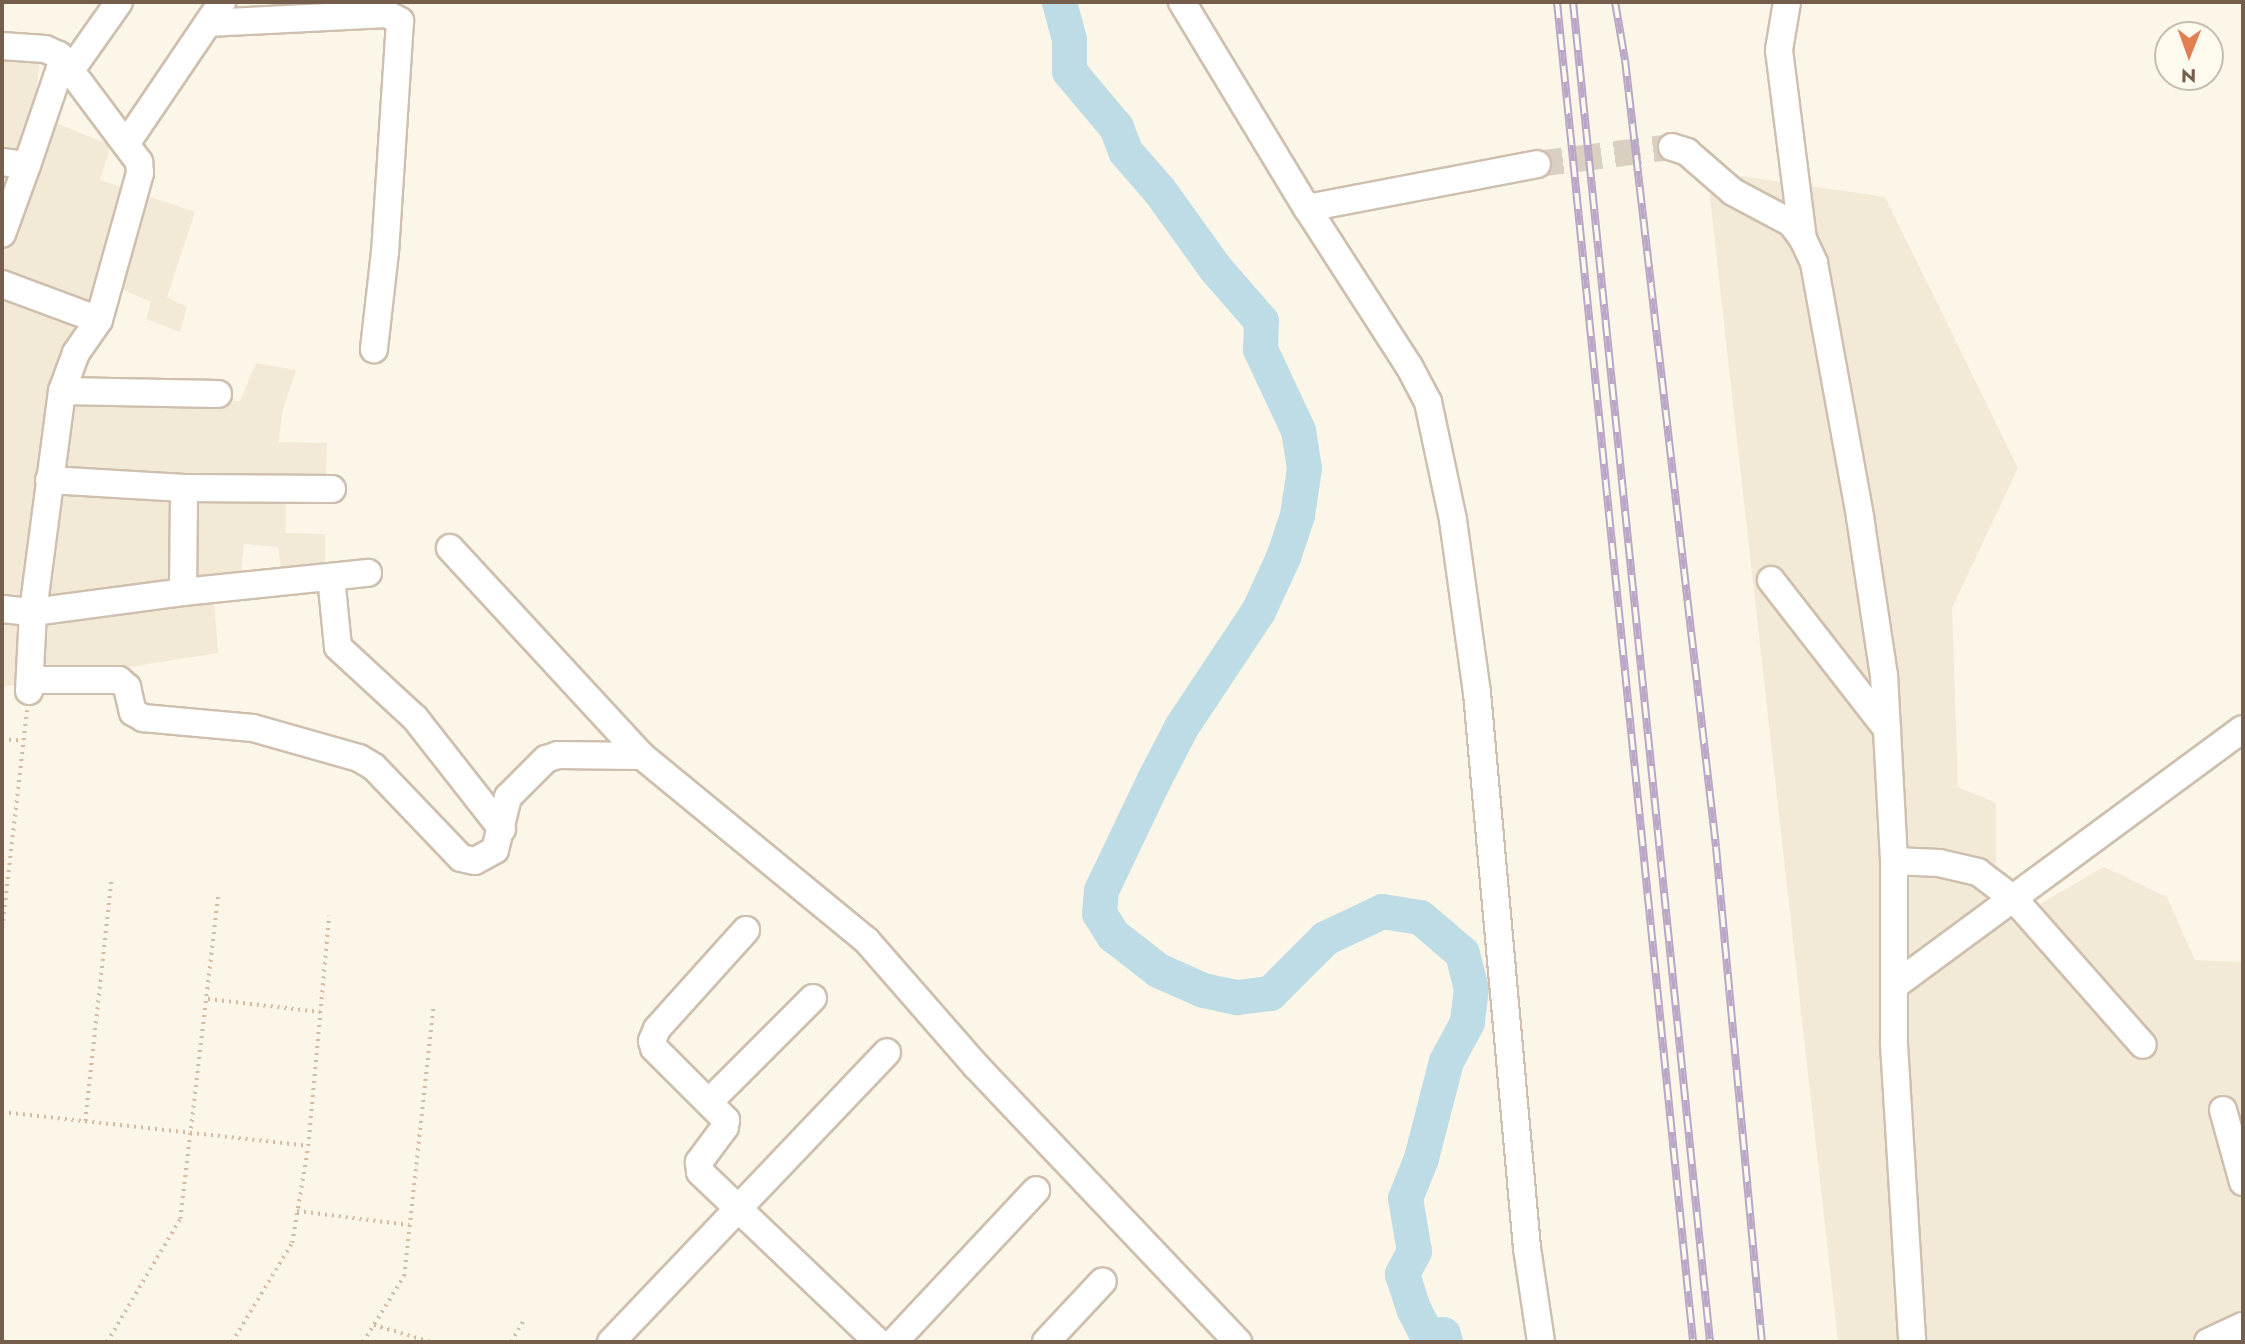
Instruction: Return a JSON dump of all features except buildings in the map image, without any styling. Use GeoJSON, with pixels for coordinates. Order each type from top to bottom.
{"type":"FeatureCollection","features":[{"type":"Feature","properties":{"kind":"street"},"geometry":{"type":"LineString","coordinates":[[2,234],[14,164],[67,64],[119,2]]}},
{"type":"Feature","properties":{"kind":"street"},"geometry":{"type":"LineString","coordinates":[[1182,2],[1307,208],[1409,366],[1428,402],[1454,520],[1477,693],[1527,1248],[1541,1342]]}},
{"type":"Feature","properties":{"kind":"street"},"geometry":{"type":"LineString","coordinates":[[1787,2],[1779,50],[1803,239]]}},
{"type":"Feature","properties":{"kind":"street"},"geometry":{"type":"LineString","coordinates":[[126,144],[215,12],[387,14],[400,21],[385,252],[373,349]]}},
{"type":"Feature","properties":{"kind":"street"},"geometry":{"type":"LineString","coordinates":[[2,46],[45,49],[67,64],[139,162],[140,173],[99,320],[76,353],[62,391],[33,612],[29,685],[119,680],[127,687],[132,712],[143,718],[253,728],[359,758],[374,767],[461,858],[475,861],[485,858],[495,850],[508,797],[552,756],[642,756]]}},
{"type":"Feature","properties":{"kind":"street"},"geometry":{"type":"LineString","coordinates":[[1672,147],[1687,152],[1732,192],[1791,223],[1803,239],[1814,263],[1860,517],[1884,674],[1894,861],[1894,1044],[1912,1342]]}},
{"type":"Feature","properties":{"kind":"street"},"geometry":{"type":"LineString","coordinates":[[1307,208],[1537,164]]}},
{"type":"Feature","properties":{"kind":"street"},"geometry":{"type":"LineString","coordinates":[[2,285],[99,320]]}},
{"type":"Feature","properties":{"kind":"street"},"geometry":{"type":"LineString","coordinates":[[62,391],[218,394]]}},
{"type":"Feature","properties":{"kind":"street"},"geometry":{"type":"LineString","coordinates":[[49,480],[184,488],[332,489]]}},
{"type":"Feature","properties":{"kind":"street"},"geometry":{"type":"LineString","coordinates":[[183,592],[184,488]]}},
{"type":"Feature","properties":{"kind":"street"},"geometry":{"type":"LineString","coordinates":[[450,548],[642,756],[867,942],[976,1066],[1238,1342]]}},
{"type":"Feature","properties":{"kind":"street"},"geometry":{"type":"LineString","coordinates":[[2,609],[33,612],[183,592],[368,573]]}},
{"type":"Feature","properties":{"kind":"street"},"geometry":{"type":"LineString","coordinates":[[331,577],[338,647],[415,718],[502,829]]}},
{"type":"Feature","properties":{"kind":"street"},"geometry":{"type":"LineString","coordinates":[[1771,580],[1887,729]]}},
{"type":"Feature","properties":{"kind":"street"},"geometry":{"type":"LineString","coordinates":[[1894,986],[2015,900],[2243,729]]}},
{"type":"Feature","properties":{"kind":"street"},"geometry":{"type":"LineString","coordinates":[[1894,861],[1939,863],[1978,872],[2015,900],[2143,1045]]}},
{"type":"Feature","properties":{"kind":"street"},"geometry":{"type":"LineString","coordinates":[[746,930],[653,1034],[654,1048],[726,1118],[726,1124],[699,1162],[698,1169],[878,1342]]}},
{"type":"Feature","properties":{"kind":"street"},"geometry":{"type":"LineString","coordinates":[[709,1102],[813,998]]}},
{"type":"Feature","properties":{"kind":"street"},"geometry":{"type":"LineString","coordinates":[[611,1342],[887,1052]]}},
{"type":"Feature","properties":{"kind":"street"},"geometry":{"type":"LineString","coordinates":[[2223,1110],[2243,1182]]}},
{"type":"Feature","properties":{"kind":"street"},"geometry":{"type":"LineString","coordinates":[[894,1342],[1036,1190]]}},
{"type":"Feature","properties":{"kind":"street"},"geometry":{"type":"LineString","coordinates":[[1046,1342],[1103,1281]]}},
{"type":"Feature","properties":{"kind":"street"},"geometry":{"type":"LineString","coordinates":[[2208,1342],[2243,1326]]}},
{"type":"Feature","properties":{"kind":"path"},"geometry":{"type":"LineString","coordinates":[[2,928],[29,685]]}},
{"type":"Feature","properties":{"kind":"path"},"geometry":{"type":"LineString","coordinates":[[2,739],[23,741]]}},
{"type":"Feature","properties":{"kind":"path"},"geometry":{"type":"LineString","coordinates":[[85,1121],[111,881]]}},
{"type":"Feature","properties":{"kind":"path"},"geometry":{"type":"LineString","coordinates":[[107,1342],[180,1219],[193,1133],[218,897]]}},
{"type":"Feature","properties":{"kind":"path"},"geometry":{"type":"LineString","coordinates":[[232,1342],[292,1243],[308,1146],[329,916]]}},
{"type":"Feature","properties":{"kind":"path"},"geometry":{"type":"LineString","coordinates":[[207,999],[320,1012]]}},
{"type":"Feature","properties":{"kind":"path"},"geometry":{"type":"LineString","coordinates":[[363,1342],[404,1276],[433,1007]]}},
{"type":"Feature","properties":{"kind":"path"},"geometry":{"type":"LineString","coordinates":[[2,1112],[308,1146]]}},
{"type":"Feature","properties":{"kind":"path"},"geometry":{"type":"LineString","coordinates":[[297,1211],[409,1225]]}},
{"type":"Feature","properties":{"kind":"path"},"geometry":{"type":"LineString","coordinates":[[511,1342],[525,1318]]}},
{"type":"Feature","properties":{"kind":"path"},"geometry":{"type":"LineString","coordinates":[[374,1325],[431,1342]]}},
{"type":"Feature","properties":{"kind":"shaded area"},"geometry":{"type":"Polygon","coordinates":[[[2,55],[40,58],[36,95],[53,100],[48,120],[111,145],[100,180],[195,212],[167,297],[187,307],[180,332],[146,319],[151,302],[106,282],[58,378],[119,396],[240,401],[256,363],[296,370],[283,409],[278,442],[327,443],[325,501],[286,499],[286,533],[325,534],[325,573],[282,574],[278,547],[244,544],[240,583],[213,587],[218,653],[2,687],[2,55]]]}},
{"type":"Feature","properties":{"kind":"shaded area"},"geometry":{"type":"Polygon","coordinates":[[[1707,171],[1885,197],[2018,468],[1952,608],[1958,787],[1996,803],[1996,890],[2026,912],[2104,867],[2167,897],[2195,960],[2243,962],[2243,1342],[1838,1342],[1707,171]]]}},
{"type":"Feature","properties":{"kind":"waterway"},"geometry":{"type":"LineString","coordinates":[[1059,2],[1069,39],[1069,71],[1116,127],[1125,151],[1159,190],[1215,268],[1261,321],[1260,349],[1298,430],[1304,468],[1297,515],[1283,557],[1258,611],[1181,727],[1154,779],[1101,890],[1099,913],[1113,935],[1158,970],[1203,990],[1237,997],[1270,993],[1325,938],[1382,911],[1420,917],[1462,953],[1471,988],[1467,1022],[1446,1061],[1421,1158],[1405,1198],[1414,1251],[1402,1274],[1414,1310],[1429,1340],[1443,1334],[1445,1342]]}},
{"type":"Feature","properties":{"kind":"tunnel"},"geometry":{"type":"LineString","coordinates":[[1537,164],[1672,147]]}},
{"type":"Feature","properties":{"kind":"railway"},"geometry":{"type":"LineString","coordinates":[[1557,2],[1693,1342]]}},
{"type":"Feature","properties":{"kind":"railway"},"geometry":{"type":"LineString","coordinates":[[1573,2],[1710,1342]]}},
{"type":"Feature","properties":{"kind":"railway"},"geometry":{"type":"LineString","coordinates":[[1615,2],[1625,60],[1716,847],[1762,1342]]}}]}
